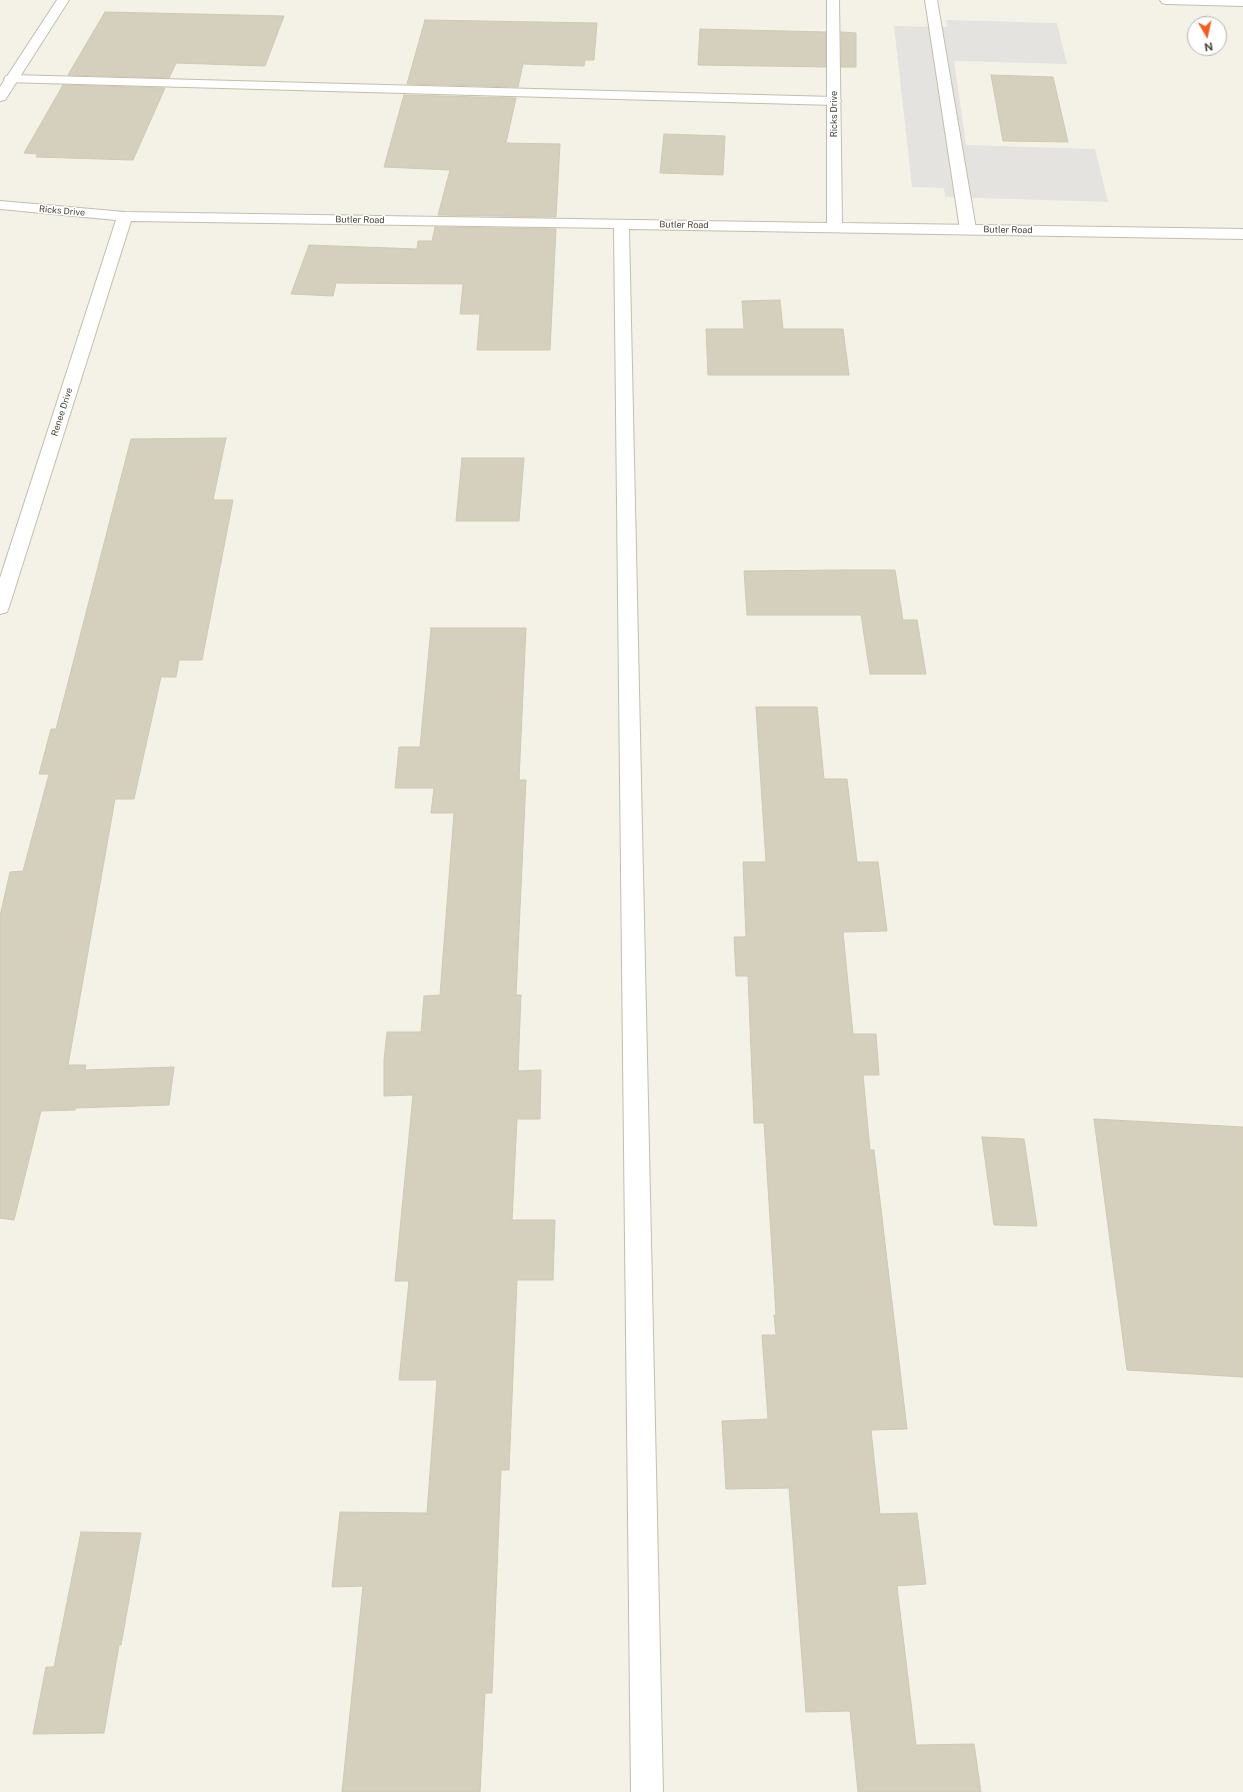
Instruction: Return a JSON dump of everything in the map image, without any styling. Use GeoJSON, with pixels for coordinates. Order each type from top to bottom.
{"type":"FeatureCollection","features":[{"type":"Feature","properties":{"kind":"street"},"geometry":{"type":"LineString","coordinates":[[0,97],[63,0]]}},
{"type":"Feature","properties":{"kind":"street","name":"Ricks Drive"},"geometry":{"type":"LineString","coordinates":[[833,0],[835,227]]}},
{"type":"Feature","properties":{"kind":"street"},"geometry":{"type":"LineString","coordinates":[[931,0],[968,229]]}},
{"type":"Feature","properties":{"kind":"street"},"geometry":{"type":"LineString","coordinates":[[1166,0],[1243,2]]}},
{"type":"Feature","properties":{"kind":"street"},"geometry":{"type":"LineString","coordinates":[[11,79],[834,102]]}},
{"type":"Feature","properties":{"kind":"street","name":"Ricks Drive"},"geometry":{"type":"LineString","coordinates":[[0,205],[125,216]]}},
{"type":"Feature","properties":{"kind":"street","name":"Butler Road"},"geometry":{"type":"LineString","coordinates":[[125,216],[1243,234]]}},
{"type":"Feature","properties":{"kind":"street","name":"Renee Drive"},"geometry":{"type":"LineString","coordinates":[[0,607],[125,216]]}},
{"type":"Feature","properties":{"kind":"street"},"geometry":{"type":"LineString","coordinates":[[621,224],[647,1792]]}},
{"type":"Feature","properties":{"kind":"shaded area"},"geometry":{"type":"Polygon","coordinates":[[[946,20],[1057,23],[1067,64],[954,61],[966,145],[1095,149],[1108,202],[945,197],[944,188],[912,187],[894,26],[947,27],[946,20]]]}},
{"type":"Feature","properties":{"kind":"building"},"geometry":{"type":"Polygon","coordinates":[[[105,12],[284,16],[265,66],[176,63],[169,78],[68,75],[105,12]]]}},
{"type":"Feature","properties":{"kind":"building"},"geometry":{"type":"Polygon","coordinates":[[[425,20],[597,23],[594,60],[585,60],[584,66],[523,64],[518,87],[407,84],[425,20]]]}},
{"type":"Feature","properties":{"kind":"building"},"geometry":{"type":"Polygon","coordinates":[[[700,29],[826,32],[826,67],[698,65],[700,29]]]}},
{"type":"Feature","properties":{"kind":"building"},"geometry":{"type":"Polygon","coordinates":[[[841,32],[856,33],[856,67],[841,67],[841,32]]]}},
{"type":"Feature","properties":{"kind":"building"},"geometry":{"type":"Polygon","coordinates":[[[991,75],[1053,77],[1068,142],[1003,141],[991,75]]]}},
{"type":"Feature","properties":{"kind":"building"},"geometry":{"type":"Polygon","coordinates":[[[63,85],[165,88],[133,160],[36,157],[38,154],[24,153],[63,85]]]}},
{"type":"Feature","properties":{"kind":"building"},"geometry":{"type":"Polygon","coordinates":[[[404,95],[516,98],[506,143],[560,144],[556,217],[438,215],[450,170],[384,167],[404,95]]]}},
{"type":"Feature","properties":{"kind":"building"},"geometry":{"type":"Polygon","coordinates":[[[664,134],[725,136],[723,175],[660,173],[664,134]]]}},
{"type":"Feature","properties":{"kind":"building"},"geometry":{"type":"Polygon","coordinates":[[[435,227],[556,229],[550,350],[477,350],[480,314],[460,314],[463,284],[336,283],[333,296],[291,294],[309,245],[417,249],[418,241],[432,241],[435,227]]]}},
{"type":"Feature","properties":{"kind":"building"},"geometry":{"type":"Polygon","coordinates":[[[780,300],[783,329],[843,329],[849,375],[708,375],[706,329],[744,329],[742,301],[780,300]]]}},
{"type":"Feature","properties":{"kind":"building"},"geometry":{"type":"Polygon","coordinates":[[[226,438],[213,500],[233,500],[202,660],[179,660],[176,677],[161,677],[134,799],[115,799],[68,1065],[86,1065],[85,1070],[174,1067],[169,1105],[75,1108],[75,1110],[41,1111],[14,1220],[0,1218],[0,916],[10,872],[23,871],[49,774],[39,774],[51,729],[56,729],[131,439],[226,438]]]}},
{"type":"Feature","properties":{"kind":"building"},"geometry":{"type":"Polygon","coordinates":[[[462,458],[524,458],[519,521],[456,521],[462,458]]]}},
{"type":"Feature","properties":{"kind":"building"},"geometry":{"type":"Polygon","coordinates":[[[895,570],[903,620],[917,620],[926,674],[870,674],[861,615],[747,615],[744,571],[895,570]]]}},
{"type":"Feature","properties":{"kind":"building"},"geometry":{"type":"Polygon","coordinates":[[[431,628],[526,628],[519,780],[526,780],[516,995],[521,995],[518,1071],[541,1070],[540,1119],[517,1119],[512,1220],[555,1220],[553,1280],[517,1280],[509,1470],[501,1470],[492,1693],[485,1693],[480,1792],[342,1792],[363,1586],[332,1587],[340,1512],[427,1513],[437,1380],[399,1380],[409,1281],[395,1281],[413,1095],[384,1096],[384,1060],[387,1032],[421,1032],[424,996],[440,995],[454,813],[431,813],[434,788],[395,788],[399,747],[420,747],[431,628]]]}},
{"type":"Feature","properties":{"kind":"building"},"geometry":{"type":"Polygon","coordinates":[[[756,707],[817,707],[824,779],[847,779],[857,862],[878,862],[887,931],[843,932],[853,1034],[876,1034],[879,1075],[863,1075],[870,1150],[874,1150],[907,1429],[871,1430],[880,1514],[917,1513],[926,1584],[897,1586],[916,1745],[974,1744],[981,1792],[858,1792],[850,1711],[806,1712],[789,1488],[726,1489],[722,1421],[768,1419],[762,1335],[776,1335],[764,1123],[754,1123],[748,976],[736,976],[734,937],[746,937],[743,862],[766,862],[756,707]]]}},
{"type":"Feature","properties":{"kind":"building"},"geometry":{"type":"Polygon","coordinates":[[[1094,1119],[1243,1127],[1243,1377],[1127,1370],[1094,1119]]]}},
{"type":"Feature","properties":{"kind":"building"},"geometry":{"type":"Polygon","coordinates":[[[982,1137],[1024,1139],[1037,1226],[994,1225],[982,1137]]]}},
{"type":"Feature","properties":{"kind":"building"},"geometry":{"type":"Polygon","coordinates":[[[81,1532],[141,1533],[121,1645],[119,1645],[104,1733],[33,1734],[46,1667],[54,1667],[81,1532]]]}}]}
